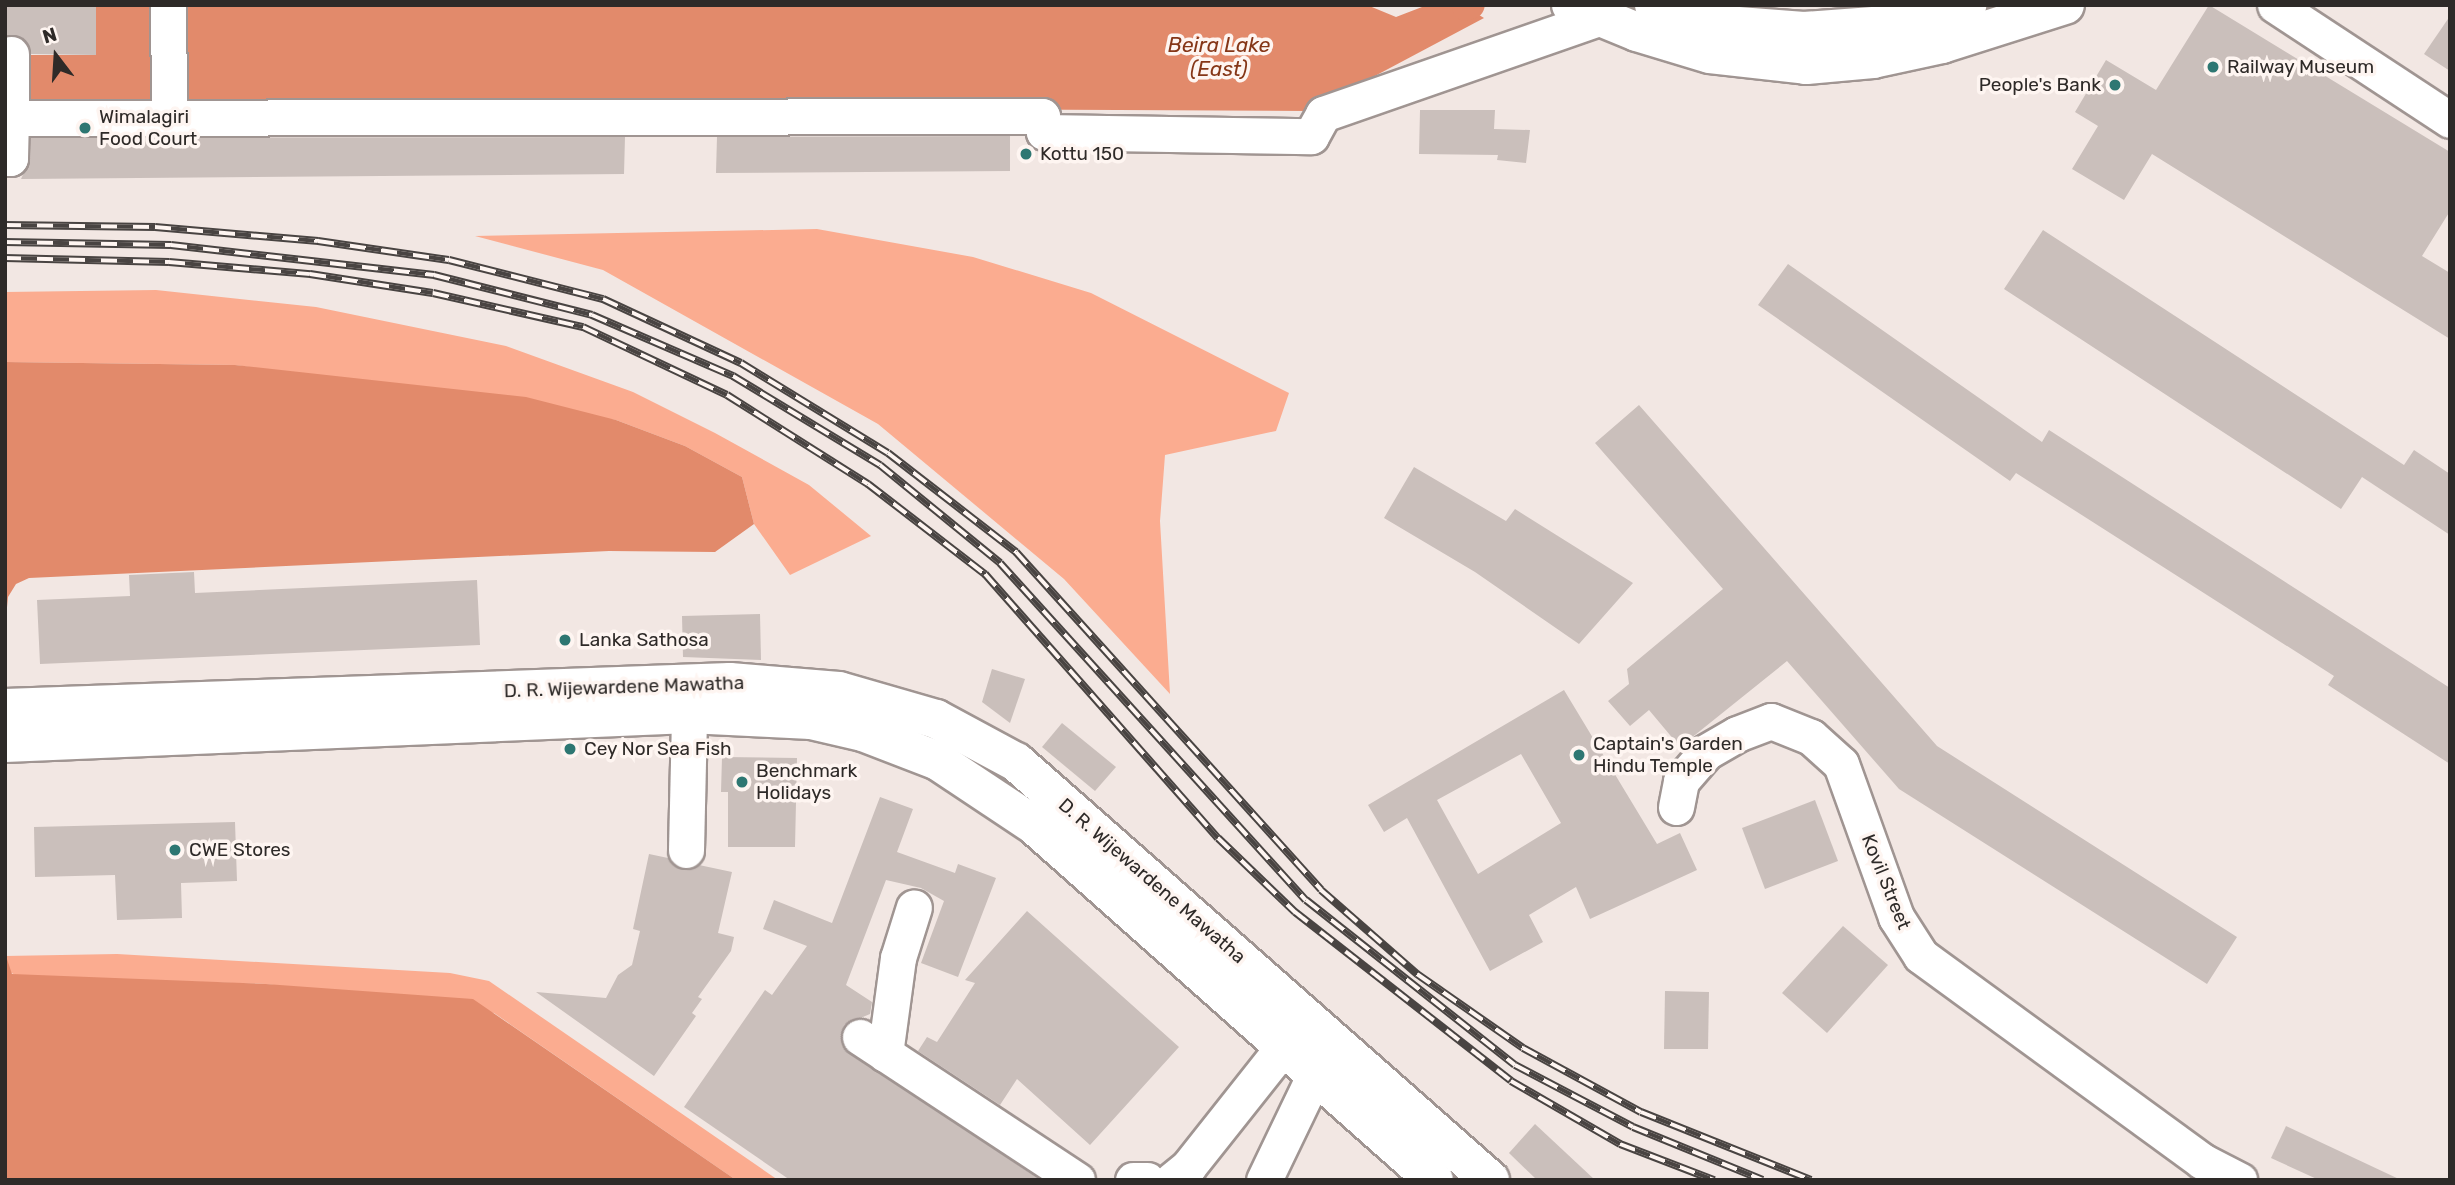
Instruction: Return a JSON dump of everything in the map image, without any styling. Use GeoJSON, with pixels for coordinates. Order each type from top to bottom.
{"type":"FeatureCollection","features":[{"type":"Feature","properties":{"kind":"main road"},"geometry":{"type":"LineString","coordinates":[[1654,5],[1725,25],[1804,32],[1900,23],[1967,5]]}},
{"type":"Feature","properties":{"kind":"main road"},"geometry":{"type":"LineString","coordinates":[[1585,12],[1710,54],[1806,65],[1873,59],[1942,44],[2065,5]]}},
{"type":"Feature","properties":{"kind":"main road","name":"D. R. Wijewardene Mawatha"},"geometry":{"type":"LineString","coordinates":[[17,726],[730,682],[839,691],[936,719],[1016,762],[1490,1180]]}},
{"type":"Feature","properties":{"kind":"main road","name":"D. R. Wijewardene Mawatha"},"geometry":{"type":"LineString","coordinates":[[17,726],[689,714],[811,720],[863,732],[938,761],[1033,824],[1273,1060],[1433,1180]]}},
{"type":"Feature","properties":{"kind":"street"},"geometry":{"type":"LineString","coordinates":[[168,5],[169,101]]}},
{"type":"Feature","properties":{"kind":"street"},"geometry":{"type":"LineString","coordinates":[[2275,5],[2450,120]]}},
{"type":"Feature","properties":{"kind":"street"},"geometry":{"type":"LineString","coordinates":[[11,118],[1042,116],[1044,132],[1311,136],[1323,114],[1585,12]]}},
{"type":"Feature","properties":{"kind":"street"},"geometry":{"type":"LineString","coordinates":[[8,158],[11,54]]}},
{"type":"Feature","properties":{"kind":"street"},"geometry":{"type":"LineString","coordinates":[[686,850],[689,714]]}},
{"type":"Feature","properties":{"kind":"street","name":"Kovil Street"},"geometry":{"type":"LineString","coordinates":[[1676,807],[1681,780],[1706,752],[1737,734],[1771,721],[1811,737],[1841,764],[1896,917],[1921,956],[2202,1161],[2239,1180]]}},
{"type":"Feature","properties":{"kind":"street"},"geometry":{"type":"LineString","coordinates":[[914,906],[873,1045],[1077,1180]]}},
{"type":"Feature","properties":{"kind":"street"},"geometry":{"type":"LineString","coordinates":[[1172,1180],[1188,1167],[1273,1060]]}},
{"type":"Feature","properties":{"kind":"street"},"geometry":{"type":"LineString","coordinates":[[1264,1180],[1309,1086]]}},
{"type":"Feature","properties":{"kind":"street"},"geometry":{"type":"LineString","coordinates":[[1133,1180],[1147,1180]]}},
{"type":"Feature","properties":{"kind":"shaded area"},"geometry":{"type":"Polygon","coordinates":[[[817,229],[973,257],[1091,293],[1289,393],[1276,431],[1165,455],[1160,521],[1170,694],[1064,579],[878,424],[603,270],[475,236],[817,229]]]}},
{"type":"Feature","properties":{"kind":"shaded area"},"geometry":{"type":"Polygon","coordinates":[[[156,290],[316,307],[506,346],[633,392],[715,433],[809,485],[871,536],[790,575],[754,524],[742,477],[685,446],[616,420],[235,365],[5,362],[5,292],[156,290]]]}},
{"type":"Feature","properties":{"kind":"shaded area"},"geometry":{"type":"Polygon","coordinates":[[[117,954],[450,973],[489,981],[778,1180],[736,1180],[494,1013],[266,984],[17,976],[8,971],[5,956],[117,954]]]}},
{"type":"Feature","properties":{"kind":"water","name":"Beira Lake (East)"},"geometry":{"type":"Polygon","coordinates":[[[96,5],[1367,5],[1396,17],[1422,7],[1466,7],[1484,18],[1309,111],[21,104],[20,54],[96,55],[96,5]]]}},
{"type":"Feature","properties":{"kind":"water"},"geometry":{"type":"Polygon","coordinates":[[[5,362],[235,365],[526,397],[616,420],[685,446],[742,477],[754,524],[715,552],[609,551],[29,578],[16,584],[8,597],[5,628],[5,362]]]}},
{"type":"Feature","properties":{"kind":"water"},"geometry":{"type":"Polygon","coordinates":[[[5,657],[6,956],[12,974],[266,984],[473,999],[736,1180],[5,1180],[5,657]]]}},
{"type":"Feature","properties":{"kind":"pier"},"geometry":{"type":"Polygon","coordinates":[[[93,5],[96,55],[21,55],[21,104],[1309,115],[21,107],[20,51],[92,51],[93,5]]]}},
{"type":"Feature","properties":{"kind":"building"},"geometry":{"type":"Polygon","coordinates":[[[5,5],[96,5],[96,55],[31,54],[22,37],[5,35],[5,5]]]}},
{"type":"Feature","properties":{"kind":"building"},"geometry":{"type":"Polygon","coordinates":[[[2209,5],[2450,152],[2450,211],[2422,256],[2450,273],[2450,339],[2152,154],[2124,200],[2072,169],[2098,126],[2075,112],[2106,60],[2156,90],[2209,5]]]}},
{"type":"Feature","properties":{"kind":"building"},"geometry":{"type":"Polygon","coordinates":[[[2450,16],[2450,71],[2424,54],[2450,16]]]}},
{"type":"Feature","properties":{"kind":"building"},"geometry":{"type":"Polygon","coordinates":[[[1420,110],[1495,110],[1494,129],[1530,130],[1526,163],[1497,160],[1498,155],[1419,154],[1420,110]]]}},
{"type":"Feature","properties":{"kind":"building"},"geometry":{"type":"Polygon","coordinates":[[[1010,136],[1010,171],[716,173],[717,137],[1010,136]]]}},
{"type":"Feature","properties":{"kind":"building"},"geometry":{"type":"Polygon","coordinates":[[[625,137],[624,174],[21,179],[30,159],[31,138],[625,137]]]}},
{"type":"Feature","properties":{"kind":"building"},"geometry":{"type":"Polygon","coordinates":[[[2043,230],[2404,465],[2414,450],[2450,474],[2450,535],[2362,477],[2341,509],[2004,289],[2043,230]]]}},
{"type":"Feature","properties":{"kind":"building"},"geometry":{"type":"Polygon","coordinates":[[[1788,264],[2042,442],[2049,430],[2450,688],[2450,764],[2328,685],[2334,676],[2016,473],[2010,481],[1758,305],[1788,264]]]}},
{"type":"Feature","properties":{"kind":"building"},"geometry":{"type":"Polygon","coordinates":[[[1639,405],[1937,746],[2237,937],[2207,984],[1899,789],[1787,661],[1680,747],[1649,710],[1630,726],[1608,701],[1629,684],[1627,669],[1723,589],[1595,443],[1639,405]]]}},
{"type":"Feature","properties":{"kind":"building"},"geometry":{"type":"Polygon","coordinates":[[[1414,467],[1506,521],[1515,509],[1633,583],[1579,644],[1475,572],[1384,518],[1414,467]]]}},
{"type":"Feature","properties":{"kind":"building"},"geometry":{"type":"Polygon","coordinates":[[[194,572],[195,593],[477,580],[480,645],[40,664],[37,600],[130,596],[129,575],[194,572]]]}},
{"type":"Feature","properties":{"kind":"building"},"geometry":{"type":"Polygon","coordinates":[[[760,614],[761,660],[683,657],[682,616],[760,614]]]}},
{"type":"Feature","properties":{"kind":"building"},"geometry":{"type":"Polygon","coordinates":[[[992,669],[1025,679],[1010,723],[982,702],[992,669]]]}},
{"type":"Feature","properties":{"kind":"building"},"geometry":{"type":"Polygon","coordinates":[[[1564,690],[1657,844],[1680,833],[1697,870],[1590,919],[1576,887],[1529,915],[1543,942],[1490,971],[1407,818],[1384,832],[1368,805],[1564,690]],[[1521,754],[1437,800],[1478,874],[1561,823],[1521,754]]]}},
{"type":"Feature","properties":{"kind":"building"},"geometry":{"type":"Polygon","coordinates":[[[1062,723],[1116,767],[1095,791],[1042,747],[1062,723]]]}},
{"type":"Feature","properties":{"kind":"building"},"geometry":{"type":"Polygon","coordinates":[[[722,757],[797,758],[795,847],[728,847],[728,792],[721,792],[722,757]]]}},
{"type":"Feature","properties":{"kind":"building"},"geometry":{"type":"Polygon","coordinates":[[[880,797],[913,809],[897,852],[955,873],[958,864],[996,878],[958,977],[921,963],[944,901],[921,888],[886,880],[846,985],[872,1002],[870,1014],[844,1025],[842,1045],[1040,1180],[790,1180],[684,1107],[765,990],[772,995],[807,946],[763,929],[774,900],[832,923],[880,797]]]}},
{"type":"Feature","properties":{"kind":"building"},"geometry":{"type":"Polygon","coordinates":[[[1815,800],[1838,861],[1765,889],[1742,828],[1815,800]]]}},
{"type":"Feature","properties":{"kind":"building"},"geometry":{"type":"Polygon","coordinates":[[[235,822],[237,881],[181,883],[182,918],[117,920],[115,875],[35,877],[34,827],[235,822]]]}},
{"type":"Feature","properties":{"kind":"building"},"geometry":{"type":"Polygon","coordinates":[[[649,854],[668,858],[685,870],[699,865],[732,872],[718,933],[734,937],[731,951],[698,997],[702,999],[692,1013],[696,1016],[654,1076],[536,992],[606,998],[618,975],[632,965],[640,931],[633,929],[649,854]]]}},
{"type":"Feature","properties":{"kind":"building"},"geometry":{"type":"Polygon","coordinates":[[[1027,911],[1179,1047],[1090,1145],[1017,1079],[1000,1105],[918,1051],[927,1037],[937,1042],[975,983],[965,980],[1027,911]]]}},
{"type":"Feature","properties":{"kind":"building"},"geometry":{"type":"Polygon","coordinates":[[[1843,926],[1888,965],[1827,1033],[1782,993],[1843,926]]]}},
{"type":"Feature","properties":{"kind":"building"},"geometry":{"type":"Polygon","coordinates":[[[1665,991],[1709,992],[1708,1049],[1664,1049],[1665,991]]]}},
{"type":"Feature","properties":{"kind":"building"},"geometry":{"type":"Polygon","coordinates":[[[1535,1124],[1595,1180],[1537,1180],[1509,1153],[1535,1124]]]}},
{"type":"Feature","properties":{"kind":"building"},"geometry":{"type":"Polygon","coordinates":[[[2286,1126],[2401,1180],[2319,1180],[2271,1158],[2286,1126]]]}},
{"type":"Feature","properties":{"kind":"waterway"},"geometry":{"type":"LineString","coordinates":[[1466,7],[1471,5]]}},
{"type":"Feature","properties":{"kind":"railway"},"geometry":{"type":"LineString","coordinates":[[5,225],[155,227],[318,241],[449,260],[603,299],[741,363],[888,453],[1016,552],[1321,890],[1417,974],[1523,1048],[1641,1112],[1811,1180]]}},
{"type":"Feature","properties":{"kind":"railway"},"geometry":{"type":"LineString","coordinates":[[5,242],[171,245],[434,275],[592,315],[733,376],[880,465],[1000,563],[1306,900],[1515,1065],[1633,1127],[1763,1180]]}},
{"type":"Feature","properties":{"kind":"railway"},"geometry":{"type":"LineString","coordinates":[[5,258],[169,262],[310,274],[433,293],[583,327],[727,395],[868,484],[985,574],[1218,838],[1295,912],[1511,1081],[1620,1144],[1714,1180]]}},
{"type":"Feature","properties":{"kind":"place","name":"Railway Museum"},"geometry":{"type":"Point","coordinates":[2213,67]}},
{"type":"Feature","properties":{"kind":"place","name":"People's Bank"},"geometry":{"type":"Point","coordinates":[2115,85]}},
{"type":"Feature","properties":{"kind":"place","name":"Wimalagiri Food Court"},"geometry":{"type":"Point","coordinates":[85,128]}},
{"type":"Feature","properties":{"kind":"place","name":"Kottu 150"},"geometry":{"type":"Point","coordinates":[1026,154]}},
{"type":"Feature","properties":{"kind":"place","name":"Lanka Sathosa"},"geometry":{"type":"Point","coordinates":[565,640]}},
{"type":"Feature","properties":{"kind":"place","name":"Cey Nor Sea Fish"},"geometry":{"type":"Point","coordinates":[570,749]}},
{"type":"Feature","properties":{"kind":"place","name":"Captain's Garden Hindu Temple"},"geometry":{"type":"Point","coordinates":[1579,755]}},
{"type":"Feature","properties":{"kind":"place","name":"Benchmark Holidays"},"geometry":{"type":"Point","coordinates":[742,782]}},
{"type":"Feature","properties":{"kind":"place","name":"CWE Stores"},"geometry":{"type":"Point","coordinates":[175,850]}}]}
